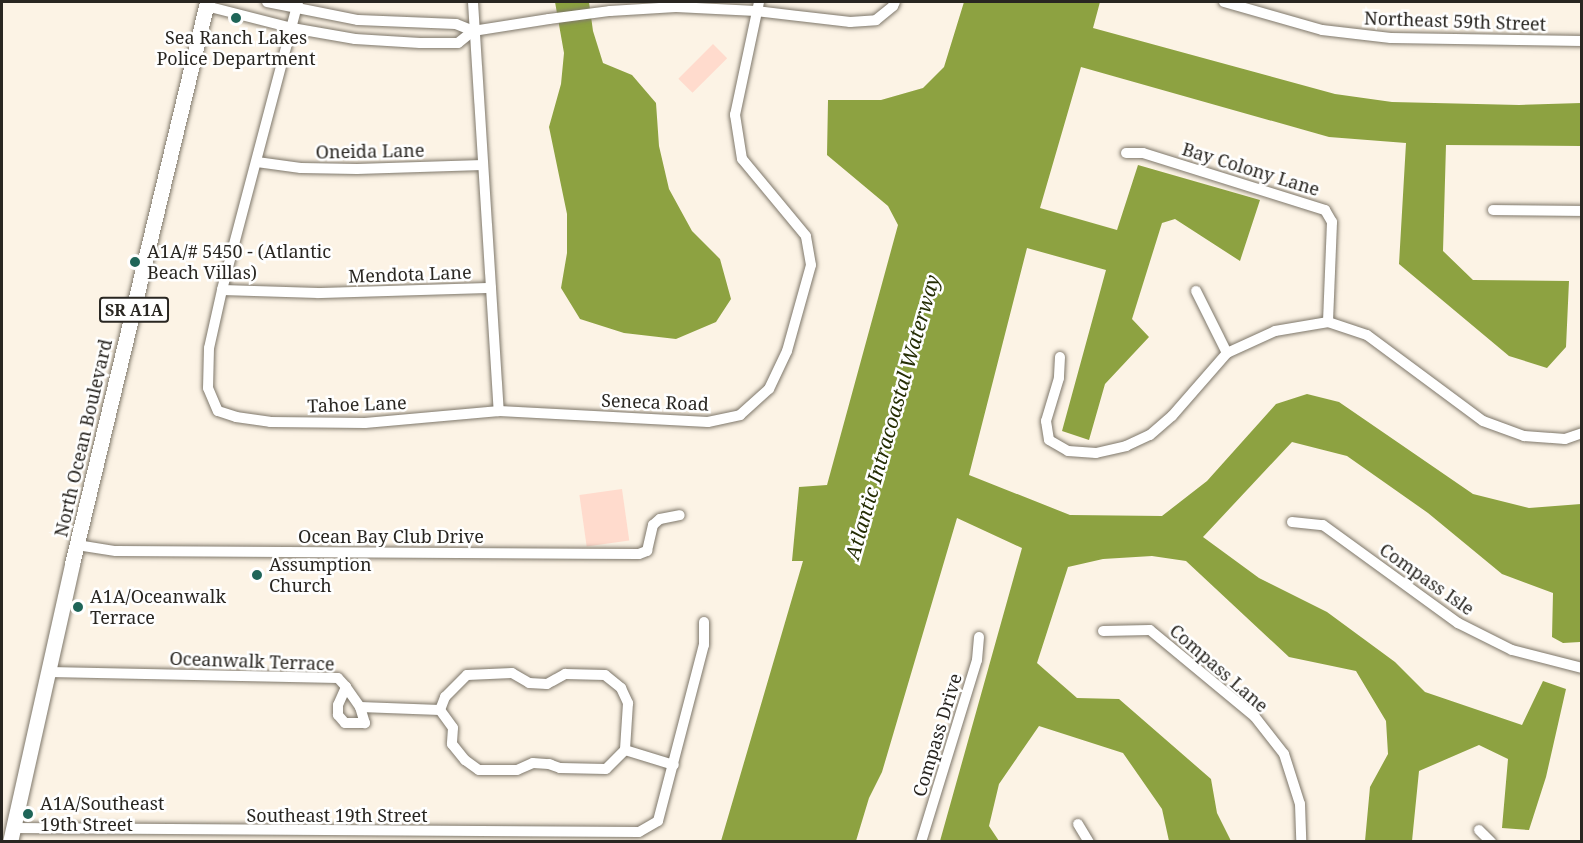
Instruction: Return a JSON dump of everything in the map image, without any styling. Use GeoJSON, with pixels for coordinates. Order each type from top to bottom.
{"type":"FeatureCollection","features":[{"type":"Feature","properties":{"kind":"main road","name":"North Ocean Boulevard"},"geometry":{"type":"LineString","coordinates":[[50,672],[72,564],[207,4]]}},
{"type":"Feature","properties":{"kind":"main road","name":"SR A1A"},"geometry":{"type":"LineString","coordinates":[[12,835],[50,672]]}},
{"type":"Feature","properties":{"kind":"street"},"geometry":{"type":"LineString","coordinates":[[267,2],[297,5],[358,20],[456,24],[473,31]]}},
{"type":"Feature","properties":{"kind":"street"},"geometry":{"type":"LineString","coordinates":[[472,2],[499,411]]}},
{"type":"Feature","properties":{"kind":"street","name":"Northeast 59th Street"},"geometry":{"type":"LineString","coordinates":[[1224,2],[1322,30],[1390,38],[1581,41]]}},
{"type":"Feature","properties":{"kind":"street"},"geometry":{"type":"LineString","coordinates":[[207,4],[292,28],[355,39],[420,43],[458,43],[473,31],[610,11],[757,6],[850,22],[876,20],[894,4]]}},
{"type":"Feature","properties":{"kind":"street"},"geometry":{"type":"LineString","coordinates":[[222,290],[297,5]]}},
{"type":"Feature","properties":{"kind":"street","name":"Seneca Road"},"geometry":{"type":"LineString","coordinates":[[499,411],[708,422],[740,415],[769,389],[787,351],[811,265],[806,236],[742,159],[735,115],[757,6]]}},
{"type":"Feature","properties":{"kind":"street","name":"Bay Colony Lane"},"geometry":{"type":"LineString","coordinates":[[1126,153],[1143,153],[1324,210],[1332,222],[1328,322]]}},
{"type":"Feature","properties":{"kind":"street","name":"Oneida Lane"},"geometry":{"type":"LineString","coordinates":[[257,162],[301,168],[357,169],[483,165]]}},
{"type":"Feature","properties":{"kind":"street"},"geometry":{"type":"LineString","coordinates":[[1493,210],[1581,212]]}},
{"type":"Feature","properties":{"kind":"street","name":"Mendota Lane"},"geometry":{"type":"LineString","coordinates":[[222,290],[318,293],[491,288]]}},
{"type":"Feature","properties":{"kind":"street","name":"Tahoe Lane"},"geometry":{"type":"LineString","coordinates":[[222,290],[209,348],[208,388],[218,411],[236,417],[270,422],[365,423],[499,411]]}},
{"type":"Feature","properties":{"kind":"street"},"geometry":{"type":"LineString","coordinates":[[1196,291],[1227,353]]}},
{"type":"Feature","properties":{"kind":"street"},"geometry":{"type":"LineString","coordinates":[[1060,357],[1059,378],[1046,421],[1049,440],[1068,451],[1096,453],[1126,446],[1150,435],[1172,416],[1227,353],[1275,331],[1328,322],[1367,335],[1483,421],[1524,436],[1565,439],[1581,433]]}},
{"type":"Feature","properties":{"kind":"street","name":"Ocean Bay Club Drive"},"geometry":{"type":"LineString","coordinates":[[78,545],[116,551],[639,554],[647,551],[650,545],[653,525],[660,519],[680,515]]}},
{"type":"Feature","properties":{"kind":"street","name":"Compass Isle"},"geometry":{"type":"LineString","coordinates":[[1292,522],[1323,525],[1458,623],[1512,650],[1581,668]]}},
{"type":"Feature","properties":{"kind":"street"},"geometry":{"type":"LineString","coordinates":[[626,750],[674,765],[704,645],[704,622]]}},
{"type":"Feature","properties":{"kind":"street","name":"Compass Lane"},"geometry":{"type":"LineString","coordinates":[[1103,631],[1150,630],[1255,717],[1284,754],[1300,804],[1301,842]]}},
{"type":"Feature","properties":{"kind":"street","name":"Compass Drive"},"geometry":{"type":"LineString","coordinates":[[921,842],[977,660],[979,637]]}},
{"type":"Feature","properties":{"kind":"street","name":"Oceanwalk Terrace"},"geometry":{"type":"LineString","coordinates":[[50,672],[338,678],[346,687],[360,707],[365,723],[345,723],[338,715],[338,705],[346,687]]}},
{"type":"Feature","properties":{"kind":"street"},"geometry":{"type":"LineString","coordinates":[[512,674],[529,683],[546,684],[565,674],[605,675],[621,688],[628,703],[626,750],[606,769],[560,768],[549,764],[533,763],[517,771],[479,770],[465,760],[452,744],[453,728],[440,710],[445,697],[467,675],[512,674]]}},
{"type":"Feature","properties":{"kind":"street"},"geometry":{"type":"LineString","coordinates":[[360,707],[440,710]]}},
{"type":"Feature","properties":{"kind":"street","name":"Southeast 19th Street"},"geometry":{"type":"LineString","coordinates":[[12,835],[639,832],[658,821],[674,765]]}},
{"type":"Feature","properties":{"kind":"street"},"geometry":{"type":"LineString","coordinates":[[1078,824],[1089,842]]}},
{"type":"Feature","properties":{"kind":"street"},"geometry":{"type":"LineString","coordinates":[[1479,830],[1491,842]]}},
{"type":"Feature","properties":{"kind":"shaded area"},"geometry":{"type":"Polygon","coordinates":[[[713,44],[727,58],[692,93],[678,79],[713,44]]]}},
{"type":"Feature","properties":{"kind":"shaded area"},"geometry":{"type":"Polygon","coordinates":[[[622,489],[629,540],[587,546],[579,495],[622,489]]]}},
{"type":"Feature","properties":{"kind":"water"},"geometry":{"type":"Polygon","coordinates":[[[555,2],[589,2],[593,31],[603,63],[632,75],[656,103],[659,146],[669,189],[692,231],[720,259],[731,299],[716,322],[676,339],[624,333],[580,319],[561,288],[567,253],[567,214],[549,127],[561,84],[564,53],[555,2]]]}},
{"type":"Feature","properties":{"kind":"water","name":"Atlantic Intracoastal Waterway"},"geometry":{"type":"Polygon","coordinates":[[[964,2],[1100,2],[1093,28],[1335,94],[1392,102],[1519,105],[1581,103],[1581,146],[1446,145],[1443,251],[1473,280],[1569,281],[1566,347],[1547,368],[1509,356],[1399,264],[1406,143],[1329,137],[1081,67],[1040,208],[1117,230],[1138,165],[1260,200],[1240,261],[1175,219],[1162,223],[1132,319],[1149,337],[1105,384],[1089,440],[1062,431],[1106,270],[1027,248],[969,475],[1070,515],[1162,516],[1207,481],[1276,404],[1307,394],[1339,402],[1473,494],[1529,508],[1581,504],[1580,642],[1563,643],[1552,637],[1553,593],[1502,574],[1428,513],[1347,456],[1292,442],[1203,537],[1259,578],[1327,612],[1395,662],[1425,692],[1522,725],[1543,681],[1566,689],[1546,777],[1529,830],[1502,828],[1508,759],[1479,745],[1419,771],[1412,841],[1365,841],[1370,787],[1388,754],[1386,721],[1356,671],[1289,657],[1186,561],[1152,556],[1103,559],[1068,567],[1037,663],[1077,698],[1119,699],[1211,779],[1217,813],[1231,841],[1169,841],[1162,809],[1123,753],[1039,726],[999,784],[989,826],[999,841],[940,841],[1022,548],[957,518],[882,772],[869,798],[856,841],[721,841],[803,561],[792,561],[799,487],[827,485],[898,225],[888,206],[827,155],[828,100],[881,100],[923,88],[944,67],[964,2]]]}},
{"type":"Feature","properties":{"kind":"place","name":"Sea Ranch Lakes Police Department"},"geometry":{"type":"Point","coordinates":[236,18]}},
{"type":"Feature","properties":{"kind":"place","name":"A1A/# 5450 - (Atlantic Beach Villas)"},"geometry":{"type":"Point","coordinates":[135,262]}},
{"type":"Feature","properties":{"kind":"place","name":"Assumption Church"},"geometry":{"type":"Point","coordinates":[257,575]}},
{"type":"Feature","properties":{"kind":"place","name":"A1A/Oceanwalk Terrace"},"geometry":{"type":"Point","coordinates":[78,607]}},
{"type":"Feature","properties":{"kind":"place","name":"A1A/Southeast 19th Street"},"geometry":{"type":"Point","coordinates":[28,814]}}]}
